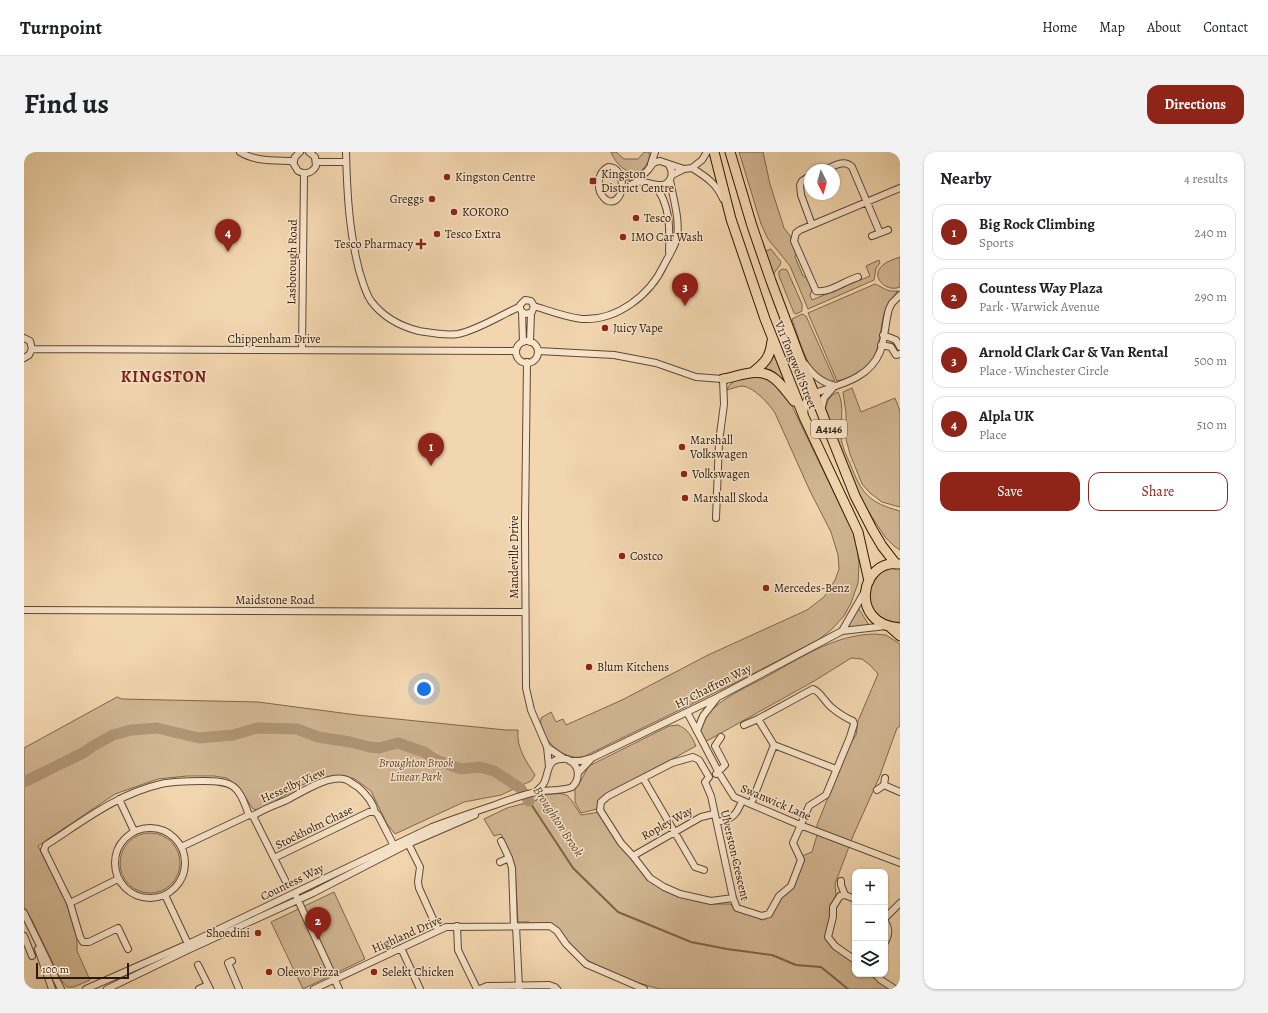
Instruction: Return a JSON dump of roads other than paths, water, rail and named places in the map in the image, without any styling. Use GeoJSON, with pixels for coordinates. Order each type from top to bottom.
{"type":"FeatureCollection","features":[{"type":"Feature","properties":{"kind":"highway","name":"V11 Tongwell Street"},"geometry":{"type":"LineString","coordinates":[[714,152],[731,219],[772,338],[799,406],[858,532],[867,585]]}},
{"type":"Feature","properties":{"kind":"highway","name":"V11 Tongwell Street"},"geometry":{"type":"LineString","coordinates":[[730,152],[752,226],[788,329],[855,496],[882,546],[898,564]]}},
{"type":"Feature","properties":{"kind":"highway"},"geometry":{"type":"LineString","coordinates":[[753,372],[764,364],[770,353],[772,338]]}},
{"type":"Feature","properties":{"kind":"highway"},"geometry":{"type":"LineString","coordinates":[[723,379],[753,372],[764,372],[774,378],[799,406]]}},
{"type":"Feature","properties":{"kind":"highway","name":"A4146"},"geometry":{"type":"LineString","coordinates":[[898,564],[880,568],[874,574],[867,585],[866,604],[873,618],[892,627],[900,636]]}},
{"type":"Feature","properties":{"kind":"street"},"geometry":{"type":"LineString","coordinates":[[240,152],[263,160],[294,161]]}},
{"type":"Feature","properties":{"kind":"street"},"geometry":{"type":"LineString","coordinates":[[300,152],[295,157],[294,167],[304,174],[308,174],[314,170],[316,162],[315,157],[309,152]]}},
{"type":"Feature","properties":{"kind":"street"},"geometry":{"type":"LineString","coordinates":[[346,152],[350,220],[355,255],[362,281],[370,300],[384,315],[392,321],[413,329],[446,335],[473,329],[521,310]]}},
{"type":"Feature","properties":{"kind":"street"},"geometry":{"type":"LineString","coordinates":[[526,342],[521,302],[527,299],[531,301],[534,306],[560,315],[581,318],[600,317],[617,312],[636,301],[650,288],[661,272],[677,238],[677,227],[671,177],[672,171],[656,152],[649,168],[648,177],[659,190],[666,206],[670,228],[669,253]]}},
{"type":"Feature","properties":{"kind":"street"},"geometry":{"type":"LineString","coordinates":[[622,189],[636,182],[646,182],[662,186],[671,177],[684,169],[692,168],[702,160],[707,152]]}},
{"type":"Feature","properties":{"kind":"street"},"geometry":{"type":"LineString","coordinates":[[620,175],[642,175],[657,161],[684,169]]}},
{"type":"Feature","properties":{"kind":"street"},"geometry":{"type":"LineString","coordinates":[[316,162],[346,162]]}},
{"type":"Feature","properties":{"kind":"street"},"geometry":{"type":"LineString","coordinates":[[840,164],[844,163],[852,167],[880,233]]}},
{"type":"Feature","properties":{"kind":"street"},"geometry":{"type":"LineString","coordinates":[[612,167],[617,170],[620,175],[622,189],[620,196],[616,200],[607,200],[600,192],[599,185],[603,169],[612,167]]}},
{"type":"Feature","properties":{"kind":"street"},"geometry":{"type":"LineString","coordinates":[[692,168],[710,180],[717,188],[731,219]]}},
{"type":"Feature","properties":{"kind":"street","name":"Lasborough Road"},"geometry":{"type":"LineString","coordinates":[[302,350],[304,174]]}},
{"type":"Feature","properties":{"kind":"street"},"geometry":{"type":"LineString","coordinates":[[804,180],[802,181],[800,190],[812,225]]}},
{"type":"Feature","properties":{"kind":"street"},"geometry":{"type":"LineString","coordinates":[[858,277],[823,292],[816,291],[794,241],[796,233],[866,201],[900,188]]}},
{"type":"Feature","properties":{"kind":"street"},"geometry":{"type":"LineString","coordinates":[[872,236],[888,230]]}},
{"type":"Feature","properties":{"kind":"street"},"geometry":{"type":"LineString","coordinates":[[804,417],[807,398],[814,393],[863,374],[874,363],[880,352],[889,309],[892,303],[900,295]]}},
{"type":"Feature","properties":{"kind":"street"},"geometry":{"type":"LineString","coordinates":[[526,342],[531,313],[534,306]]}},
{"type":"Feature","properties":{"kind":"street"},"geometry":{"type":"LineString","coordinates":[[521,310],[526,314],[531,313]]}},
{"type":"Feature","properties":{"kind":"street"},"geometry":{"type":"LineString","coordinates":[[883,335],[896,340],[900,347]]}},
{"type":"Feature","properties":{"kind":"street"},"geometry":{"type":"LineString","coordinates":[[24,338],[30,341],[32,349],[29,355],[24,358]]}},
{"type":"Feature","properties":{"kind":"street"},"geometry":{"type":"LineString","coordinates":[[526,342],[534,344],[538,351],[536,358],[527,362],[520,360],[516,354],[516,351],[518,346],[526,342]]}},
{"type":"Feature","properties":{"kind":"street"},"geometry":{"type":"LineString","coordinates":[[881,345],[891,347],[896,355],[900,354]]}},
{"type":"Feature","properties":{"kind":"street","name":"Chippenham Drive"},"geometry":{"type":"LineString","coordinates":[[32,349],[516,351]]}},
{"type":"Feature","properties":{"kind":"street"},"geometry":{"type":"LineString","coordinates":[[538,351],[614,355],[656,363],[696,377],[723,379],[724,404],[719,442],[716,518]]}},
{"type":"Feature","properties":{"kind":"street"},"geometry":{"type":"LineString","coordinates":[[798,353],[809,370],[817,378],[825,383],[835,386]]}},
{"type":"Feature","properties":{"kind":"street","name":"Mandeville Drive"},"geometry":{"type":"LineString","coordinates":[[527,362],[525,612],[526,688],[530,710],[547,747],[549,766]]}},
{"type":"Feature","properties":{"kind":"street"},"geometry":{"type":"LineString","coordinates":[[821,410],[824,398],[835,386]]}},
{"type":"Feature","properties":{"kind":"street"},"geometry":{"type":"LineString","coordinates":[[842,631],[867,585]]}},
{"type":"Feature","properties":{"kind":"street","name":"Maidstone Road"},"geometry":{"type":"LineString","coordinates":[[24,610],[525,612]]}},
{"type":"Feature","properties":{"kind":"street","name":"H7 Chaffron Way"},"geometry":{"type":"LineString","coordinates":[[570,761],[582,761],[592,758],[718,697],[842,631],[892,627]]}},
{"type":"Feature","properties":{"kind":"street"},"geometry":{"type":"LineString","coordinates":[[744,726],[758,720],[812,689],[818,691],[830,706],[840,715],[853,721],[854,724],[850,737],[826,795],[809,806],[800,825]]}},
{"type":"Feature","properties":{"kind":"street"},"geometry":{"type":"LineString","coordinates":[[697,731],[703,716],[718,697]]}},
{"type":"Feature","properties":{"kind":"street","name":"Swanwick Lane"},"geometry":{"type":"LineString","coordinates":[[687,712],[719,773],[734,797],[800,825],[900,863]]}},
{"type":"Feature","properties":{"kind":"street"},"geometry":{"type":"LineString","coordinates":[[758,720],[774,745],[836,769]]}},
{"type":"Feature","properties":{"kind":"street"},"geometry":{"type":"LineString","coordinates":[[709,777],[719,773],[725,766],[715,746],[721,737]]}},
{"type":"Feature","properties":{"kind":"street"},"geometry":{"type":"LineString","coordinates":[[751,804],[774,745]]}},
{"type":"Feature","properties":{"kind":"street"},"geometry":{"type":"LineString","coordinates":[[547,747],[576,766],[578,773],[576,781],[570,788],[566,789],[558,789],[550,785],[547,777]]}},
{"type":"Feature","properties":{"kind":"street","name":"Ulverston Crescent"},"geometry":{"type":"LineString","coordinates":[[643,778],[672,764],[693,757],[699,760],[709,777],[705,782],[711,796],[733,898],[737,908],[762,916],[769,914],[779,896],[791,886],[796,875],[801,860],[793,843],[800,825]]}},
{"type":"Feature","properties":{"kind":"street"},"geometry":{"type":"LineString","coordinates":[[536,792],[543,785],[547,777],[549,766],[554,761],[563,758]]}},
{"type":"Feature","properties":{"kind":"street","name":"H7 Chaffron Way"},"geometry":{"type":"LineString","coordinates":[[578,773],[592,758]]}},
{"type":"Feature","properties":{"kind":"street","name":"Hesselby View"},"geometry":{"type":"LineString","coordinates":[[181,847],[272,807],[326,780],[337,778],[347,780],[361,790],[373,803],[375,812]]}},
{"type":"Feature","properties":{"kind":"street"},"geometry":{"type":"LineString","coordinates":[[704,870],[696,867],[643,778],[608,796],[601,802],[600,810],[621,843],[650,878],[664,887],[680,894],[711,901],[733,898]]}},
{"type":"Feature","properties":{"kind":"street"},"geometry":{"type":"LineString","coordinates":[[884,778],[884,785]]}},
{"type":"Feature","properties":{"kind":"street","name":"Stockholm Chase"},"geometry":{"type":"LineString","coordinates":[[70,903],[44,850],[46,845],[78,823],[119,799],[139,790],[162,784],[193,781],[222,782],[232,786],[243,799],[274,858],[370,812],[375,812]]}},
{"type":"Feature","properties":{"kind":"street"},"geometry":{"type":"LineString","coordinates":[[877,790],[884,785]]}},
{"type":"Feature","properties":{"kind":"street"},"geometry":{"type":"LineString","coordinates":[[884,785],[900,792]]}},
{"type":"Feature","properties":{"kind":"street","name":"Countess Way"},"geometry":{"type":"LineString","coordinates":[[107,989],[295,893],[394,846],[509,800],[536,792],[558,789]]}},
{"type":"Feature","properties":{"kind":"street"},"geometry":{"type":"LineString","coordinates":[[119,799],[134,832]]}},
{"type":"Feature","properties":{"kind":"street"},"geometry":{"type":"LineString","coordinates":[[717,822],[728,820],[734,816],[742,801]]}},
{"type":"Feature","properties":{"kind":"street"},"geometry":{"type":"LineString","coordinates":[[375,812],[394,846]]}},
{"type":"Feature","properties":{"kind":"street","name":"Ropley Way"},"geometry":{"type":"LineString","coordinates":[[633,856],[674,831],[701,817],[714,814]]}},
{"type":"Feature","properties":{"kind":"street"},"geometry":{"type":"LineString","coordinates":[[147,828],[160,829],[173,836],[181,847],[185,860],[182,877],[178,884],[165,895],[152,898],[136,896],[122,886],[114,866],[114,857],[121,841],[134,832],[147,828]]}},
{"type":"Feature","properties":{"kind":"street"},"geometry":{"type":"LineString","coordinates":[[501,841],[512,868],[519,987]]}},
{"type":"Feature","properties":{"kind":"street"},"geometry":{"type":"LineString","coordinates":[[407,842],[420,867],[418,888],[438,930]]}},
{"type":"Feature","properties":{"kind":"street","name":"Countess Way"},"geometry":{"type":"LineString","coordinates":[[86,989],[298,900],[407,842]]}},
{"type":"Feature","properties":{"kind":"street"},"geometry":{"type":"LineString","coordinates":[[274,858],[285,880]]}},
{"type":"Feature","properties":{"kind":"street"},"geometry":{"type":"LineString","coordinates":[[500,862],[509,858]]}},
{"type":"Feature","properties":{"kind":"street"},"geometry":{"type":"LineString","coordinates":[[118,879],[70,903],[80,937],[83,942],[89,942],[118,928],[128,949]]}},
{"type":"Feature","properties":{"kind":"street"},"geometry":{"type":"LineString","coordinates":[[840,881],[845,895]]}},
{"type":"Feature","properties":{"kind":"street"},"geometry":{"type":"LineString","coordinates":[[295,893],[339,989]]}},
{"type":"Feature","properties":{"kind":"street"},"geometry":{"type":"LineString","coordinates":[[165,895],[189,946]]}},
{"type":"Feature","properties":{"kind":"street"},"geometry":{"type":"LineString","coordinates":[[852,898],[845,895],[840,896],[833,907],[833,917],[828,937],[835,946],[852,958]]}},
{"type":"Feature","properties":{"kind":"street"},"geometry":{"type":"LineString","coordinates":[[888,915],[900,903]]}},
{"type":"Feature","properties":{"kind":"street"},"geometry":{"type":"LineString","coordinates":[[24,913],[61,989]]}},
{"type":"Feature","properties":{"kind":"street"},"geometry":{"type":"LineString","coordinates":[[457,926],[458,950],[477,989]]}},
{"type":"Feature","properties":{"kind":"street","name":"Highland Drive"},"geometry":{"type":"LineString","coordinates":[[314,989],[446,927],[550,926],[557,931],[566,944],[586,964],[644,989]]}},
{"type":"Feature","properties":{"kind":"street"},"geometry":{"type":"LineString","coordinates":[[888,926],[888,936]]}},
{"type":"Feature","properties":{"kind":"street"},"geometry":{"type":"LineString","coordinates":[[32,928],[52,989]]}},
{"type":"Feature","properties":{"kind":"street"},"geometry":{"type":"LineString","coordinates":[[24,936],[32,956]]}},
{"type":"Feature","properties":{"kind":"street"},"geometry":{"type":"LineString","coordinates":[[401,948],[420,989]]}},
{"type":"Feature","properties":{"kind":"street"},"geometry":{"type":"LineString","coordinates":[[231,989],[238,987],[228,963],[232,961]]}},
{"type":"Feature","properties":{"kind":"street"},"geometry":{"type":"LineString","coordinates":[[198,965],[209,987],[199,989]]}},
{"type":"Feature","properties":{"kind":"street"},"geometry":{"type":"LineString","coordinates":[[878,977],[895,989]]}},
{"type":"Feature","properties":{"kind":"street"},"geometry":{"type":"LineString","coordinates":[[480,989],[487,986],[519,987],[549,985],[557,989]]}},
{"type":"Feature","properties":{"kind":"waterway","name":"Broughton Brook"},"geometry":{"type":"LineString","coordinates":[[24,782],[83,753],[113,735],[131,730],[157,728],[199,738],[233,735],[257,728],[297,729],[318,737],[370,747],[379,748],[398,743],[424,752],[436,760],[461,769],[479,767],[494,771],[520,788],[529,801]]}},
{"type":"Feature","properties":{"kind":"waterway","name":"Broughton Brook"},"geometry":{"type":"LineString","coordinates":[[529,801],[573,868],[618,912],[691,942],[727,949],[772,955],[796,965],[821,967],[848,989]]}},
{"type":"Feature","properties":{"kind":"waterway"},"geometry":{"type":"LineString","coordinates":[[727,827],[732,852],[740,875],[740,888],[744,900]]}},
{"type":"Feature","properties":{"kind":"place","name":"Kingston Centre"},"geometry":{"type":"Point","coordinates":[447,177]}},
{"type":"Feature","properties":{"kind":"place","name":"Kingston District Centre"},"geometry":{"type":"Point","coordinates":[593,181]}},
{"type":"Feature","properties":{"kind":"place","name":"Greggs"},"geometry":{"type":"Point","coordinates":[432,199]}},
{"type":"Feature","properties":{"kind":"place","name":"KOKORO"},"geometry":{"type":"Point","coordinates":[454,212]}},
{"type":"Feature","properties":{"kind":"place","name":"Tesco"},"geometry":{"type":"Point","coordinates":[636,218]}},
{"type":"Feature","properties":{"kind":"place","name":"Tesco Extra"},"geometry":{"type":"Point","coordinates":[437,234]}},
{"type":"Feature","properties":{"kind":"place","name":"IMO Car Wash"},"geometry":{"type":"Point","coordinates":[623,237]}},
{"type":"Feature","properties":{"kind":"place","name":"Tesco Pharmacy"},"geometry":{"type":"Point","coordinates":[421,244]}},
{"type":"Feature","properties":{"kind":"place","name":"Alpla UK"},"geometry":{"type":"Point","coordinates":[228,252]}},
{"type":"Feature","properties":{"kind":"place","name":"Arnold Clark Car & Van Rental"},"geometry":{"type":"Point","coordinates":[685,306]}},
{"type":"Feature","properties":{"kind":"place","name":"Juicy Vape"},"geometry":{"type":"Point","coordinates":[605,328]}},
{"type":"Feature","properties":{"kind":"place","name":"Marshall Volkswagen"},"geometry":{"type":"Point","coordinates":[682,447]}},
{"type":"Feature","properties":{"kind":"place","name":"Big Rock Climbing"},"geometry":{"type":"Point","coordinates":[431,466]}},
{"type":"Feature","properties":{"kind":"place","name":"Volkswagen"},"geometry":{"type":"Point","coordinates":[684,474]}},
{"type":"Feature","properties":{"kind":"place","name":"Marshall Skoda"},"geometry":{"type":"Point","coordinates":[685,498]}},
{"type":"Feature","properties":{"kind":"place","name":"Costco"},"geometry":{"type":"Point","coordinates":[622,556]}},
{"type":"Feature","properties":{"kind":"place","name":"Mercedes-Benz"},"geometry":{"type":"Point","coordinates":[766,588]}},
{"type":"Feature","properties":{"kind":"place","name":"Blum Kitchens"},"geometry":{"type":"Point","coordinates":[589,667]}},
{"type":"Feature","properties":{"kind":"place","name":"Shoedini"},"geometry":{"type":"Point","coordinates":[258,933]}},
{"type":"Feature","properties":{"kind":"place","name":"Countess Way Plaza"},"geometry":{"type":"Point","coordinates":[318,940]}},
{"type":"Feature","properties":{"kind":"place","name":"Oleevo Pizza"},"geometry":{"type":"Point","coordinates":[269,972]}},
{"type":"Feature","properties":{"kind":"place","name":"Selekt Chicken"},"geometry":{"type":"Point","coordinates":[374,972]}},
{"type":"Feature","properties":{"kind":"district","name":"KINGSTON"},"geometry":{"type":"Point","coordinates":[164,376]}},
{"type":"Feature","properties":{"kind":"park label","name":"Broughton Brook Linear Park"},"geometry":{"type":"Point","coordinates":[416,770]}}]}
